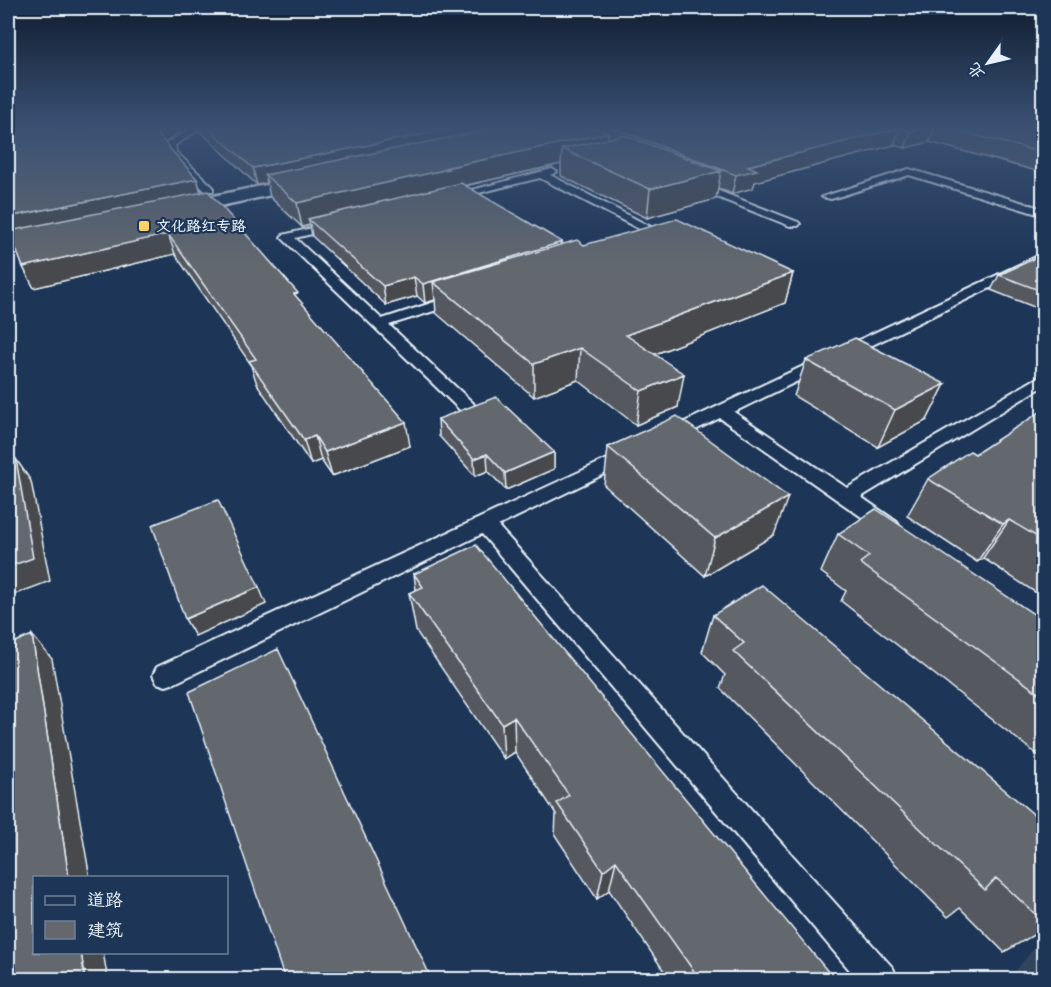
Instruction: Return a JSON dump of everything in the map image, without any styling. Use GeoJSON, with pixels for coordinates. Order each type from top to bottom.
{"type":"FeatureCollection","features":[{"type":"Feature","properties":{"kind":"main road"},"geometry":{"type":"LineString","coordinates":[[317,173],[209,189],[163,205],[319,173]]}},
{"type":"Feature","properties":{"kind":"main road"},"geometry":{"type":"LineString","coordinates":[[8,230],[63,219]]}},
{"type":"Feature","properties":{"kind":"main road"},"geometry":{"type":"LineString","coordinates":[[8,245],[81,230]]}},
{"type":"Feature","properties":{"kind":"lane"},"geometry":{"type":"LineString","coordinates":[[193,173],[209,189]]}},
{"type":"Feature","properties":{"kind":"lane"},"geometry":{"type":"LineString","coordinates":[[437,200],[549,173]]}},
{"type":"Feature","properties":{"kind":"lane"},"geometry":{"type":"LineString","coordinates":[[827,197],[906,173]]}},
{"type":"Feature","properties":{"kind":"lane"},"geometry":{"type":"LineString","coordinates":[[912,173],[1044,213]]}},
{"type":"Feature","properties":{"kind":"lane"},"geometry":{"type":"LineString","coordinates":[[542,175],[651,231],[647,238],[622,248]]}},
{"type":"Feature","properties":{"kind":"lane"},"geometry":{"type":"LineString","coordinates":[[687,181],[794,224]]}},
{"type":"Feature","properties":{"kind":"lane"},"geometry":{"type":"LineString","coordinates":[[345,223],[287,237],[466,407]]}},
{"type":"Feature","properties":{"kind":"lane"},"geometry":{"type":"LineString","coordinates":[[166,675],[1044,257]]}},
{"type":"Feature","properties":{"kind":"lane"},"geometry":{"type":"LineString","coordinates":[[379,324],[478,293]]}},
{"type":"Feature","properties":{"kind":"lane"},"geometry":{"type":"LineString","coordinates":[[846,497],[1044,380]]}},
{"type":"Feature","properties":{"kind":"lane"},"geometry":{"type":"LineString","coordinates":[[721,411],[905,538]]}},
{"type":"Feature","properties":{"kind":"lane"},"geometry":{"type":"LineString","coordinates":[[485,524],[881,980]]}},
{"type":"Feature","properties":{"kind":"shaded area"},"geometry":{"type":"Polygon","coordinates":[[[1043,937],[1043,979],[1009,979],[1043,937]]]}},
{"type":"Feature","properties":{"kind":"building"},"geometry":{"type":"Polygon","coordinates":[[[8,173],[192,173],[197,179],[8,217],[8,173]]]}},
{"type":"Feature","properties":{"kind":"building"},"geometry":{"type":"Polygon","coordinates":[[[275,173],[430,173],[297,203],[265,175],[275,173]]]}},
{"type":"Feature","properties":{"kind":"building"},"geometry":{"type":"Polygon","coordinates":[[[615,173],[713,173],[650,189],[615,173]]]}},
{"type":"Feature","properties":{"kind":"building"},"geometry":{"type":"Polygon","coordinates":[[[461,183],[562,242],[423,284],[414,277],[383,286],[308,219],[461,183]]]}},
{"type":"Feature","properties":{"kind":"building"},"geometry":{"type":"Polygon","coordinates":[[[208,191],[298,293],[294,294],[406,422],[325,452],[315,436],[304,440],[249,361],[256,359],[168,234],[23,267],[9,231],[208,191]]]}},
{"type":"Feature","properties":{"kind":"building"},"geometry":{"type":"Polygon","coordinates":[[[677,219],[793,273],[626,335],[684,374],[641,391],[580,348],[534,364],[433,282],[577,240],[584,245],[677,219]]]}},
{"type":"Feature","properties":{"kind":"building"},"geometry":{"type":"Polygon","coordinates":[[[1040,256],[1044,257],[1044,292],[999,275],[1040,256]]]}},
{"type":"Feature","properties":{"kind":"building"},"geometry":{"type":"Polygon","coordinates":[[[855,338],[945,384],[895,410],[806,360],[855,338]]]}},
{"type":"Feature","properties":{"kind":"building"},"geometry":{"type":"Polygon","coordinates":[[[496,397],[554,452],[505,473],[487,454],[474,459],[438,419],[496,397]]]}},
{"type":"Feature","properties":{"kind":"building"},"geometry":{"type":"Polygon","coordinates":[[[1040,412],[1044,414],[1044,541],[1009,520],[1003,524],[928,479],[970,451],[975,454],[1040,412]]]}},
{"type":"Feature","properties":{"kind":"building"},"geometry":{"type":"Polygon","coordinates":[[[677,416],[788,497],[715,538],[608,447],[677,416]]]}},
{"type":"Feature","properties":{"kind":"building"},"geometry":{"type":"Polygon","coordinates":[[[16,459],[33,558],[8,567],[8,461],[16,459]]]}},
{"type":"Feature","properties":{"kind":"building"},"geometry":{"type":"Polygon","coordinates":[[[218,500],[259,587],[185,619],[152,525],[218,500]]]}},
{"type":"Feature","properties":{"kind":"building"},"geometry":{"type":"Polygon","coordinates":[[[876,509],[1044,621],[1044,697],[860,563],[869,556],[838,534],[876,509]]]}},
{"type":"Feature","properties":{"kind":"building"},"geometry":{"type":"Polygon","coordinates":[[[476,545],[835,980],[700,980],[616,861],[603,871],[557,803],[569,795],[514,717],[502,724],[409,593],[423,587],[414,574],[476,545]]]}},
{"type":"Feature","properties":{"kind":"building"},"geometry":{"type":"Polygon","coordinates":[[[762,585],[1044,823],[1044,922],[996,878],[985,890],[733,651],[744,643],[713,615],[762,585]]]}},
{"type":"Feature","properties":{"kind":"building"},"geometry":{"type":"Polygon","coordinates":[[[32,635],[69,876],[33,876],[33,954],[81,954],[85,980],[8,980],[8,645],[32,635]]]}},
{"type":"Feature","properties":{"kind":"building"},"geometry":{"type":"Polygon","coordinates":[[[278,649],[432,980],[285,980],[189,692],[278,649]]]}},
{"type":"Feature","properties":{"kind":"place","name":"文化路红专路"},"geometry":{"type":"Point","coordinates":[144,226]}}]}
